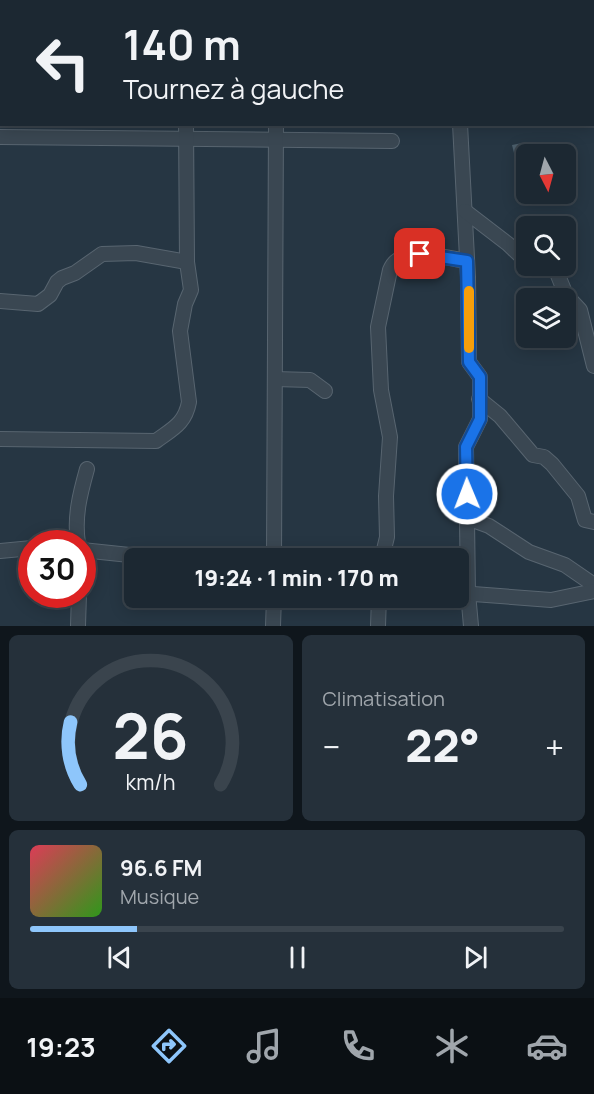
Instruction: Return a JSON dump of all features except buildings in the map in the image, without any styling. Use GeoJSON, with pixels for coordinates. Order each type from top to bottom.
{"type":"FeatureCollection","features":[{"type":"Feature","properties":{"kind":"street"},"geometry":{"type":"LineString","coordinates":[[274,548],[276,126]]}},
{"type":"Feature","properties":{"kind":"street"},"geometry":{"type":"LineString","coordinates":[[460,126],[467,261],[469,362],[480,377],[480,419],[466,447],[466,548]]}},
{"type":"Feature","properties":{"kind":"street"},"geometry":{"type":"LineString","coordinates":[[0,439],[156,441],[173,430],[187,413],[189,402],[180,332],[184,304],[191,290],[187,262],[186,132]]}},
{"type":"Feature","properties":{"kind":"street"},"geometry":{"type":"LineString","coordinates":[[0,137],[186,132],[276,140],[392,141]]}},
{"type":"Feature","properties":{"kind":"street"},"geometry":{"type":"LineString","coordinates":[[465,212],[516,252]]}},
{"type":"Feature","properties":{"kind":"street"},"geometry":{"type":"LineString","coordinates":[[0,301],[38,304],[50,295],[62,278],[75,273],[102,254],[129,252],[187,262]]}},
{"type":"Feature","properties":{"kind":"street"},"geometry":{"type":"LineString","coordinates":[[384,548],[387,537],[386,496],[390,437],[381,390],[378,327],[390,270],[394,262],[409,254],[467,261]]}},
{"type":"Feature","properties":{"kind":"street"},"geometry":{"type":"LineString","coordinates":[[558,276],[566,295],[580,310],[594,366]]}},
{"type":"Feature","properties":{"kind":"street"},"geometry":{"type":"LineString","coordinates":[[275,379],[310,380],[325,391]]}},
{"type":"Feature","properties":{"kind":"street"},"geometry":{"type":"LineString","coordinates":[[479,399],[500,416],[533,454],[544,457],[552,464],[578,495],[585,520],[594,522]]}},
{"type":"Feature","properties":{"kind":"street"},"geometry":{"type":"LineString","coordinates":[[76,530],[79,498],[87,469]]}},
{"type":"Feature","properties":{"kind":"street"},"geometry":{"type":"LineString","coordinates":[[467,518],[489,526],[529,552],[564,565],[594,585]]}},
{"type":"Feature","properties":{"kind":"street"},"geometry":{"type":"LineString","coordinates":[[0,551],[18,549]]}},
{"type":"Feature","properties":{"kind":"street"},"geometry":{"type":"LineString","coordinates":[[96,551],[124,554]]}},
{"type":"Feature","properties":{"kind":"street"},"geometry":{"type":"LineString","coordinates":[[469,593],[551,600],[594,591]]}},
{"type":"Feature","properties":{"kind":"street"},"geometry":{"type":"LineString","coordinates":[[78,626],[79,608]]}},
{"type":"Feature","properties":{"kind":"street"},"geometry":{"type":"LineString","coordinates":[[273,626],[274,608]]}},
{"type":"Feature","properties":{"kind":"street"},"geometry":{"type":"LineString","coordinates":[[378,626],[379,608]]}},
{"type":"Feature","properties":{"kind":"street"},"geometry":{"type":"LineString","coordinates":[[467,608],[471,626]]}},
{"type":"Feature","properties":{"kind":"slow traffic"},"geometry":{"type":"LineString","coordinates":[[469,291],[469,348]]}},
{"type":"Feature","properties":{"kind":"route"},"geometry":{"type":"LineString","coordinates":[[420,254],[467,261],[469,362],[480,377],[480,419],[466,447],[467,494]]}}]}
